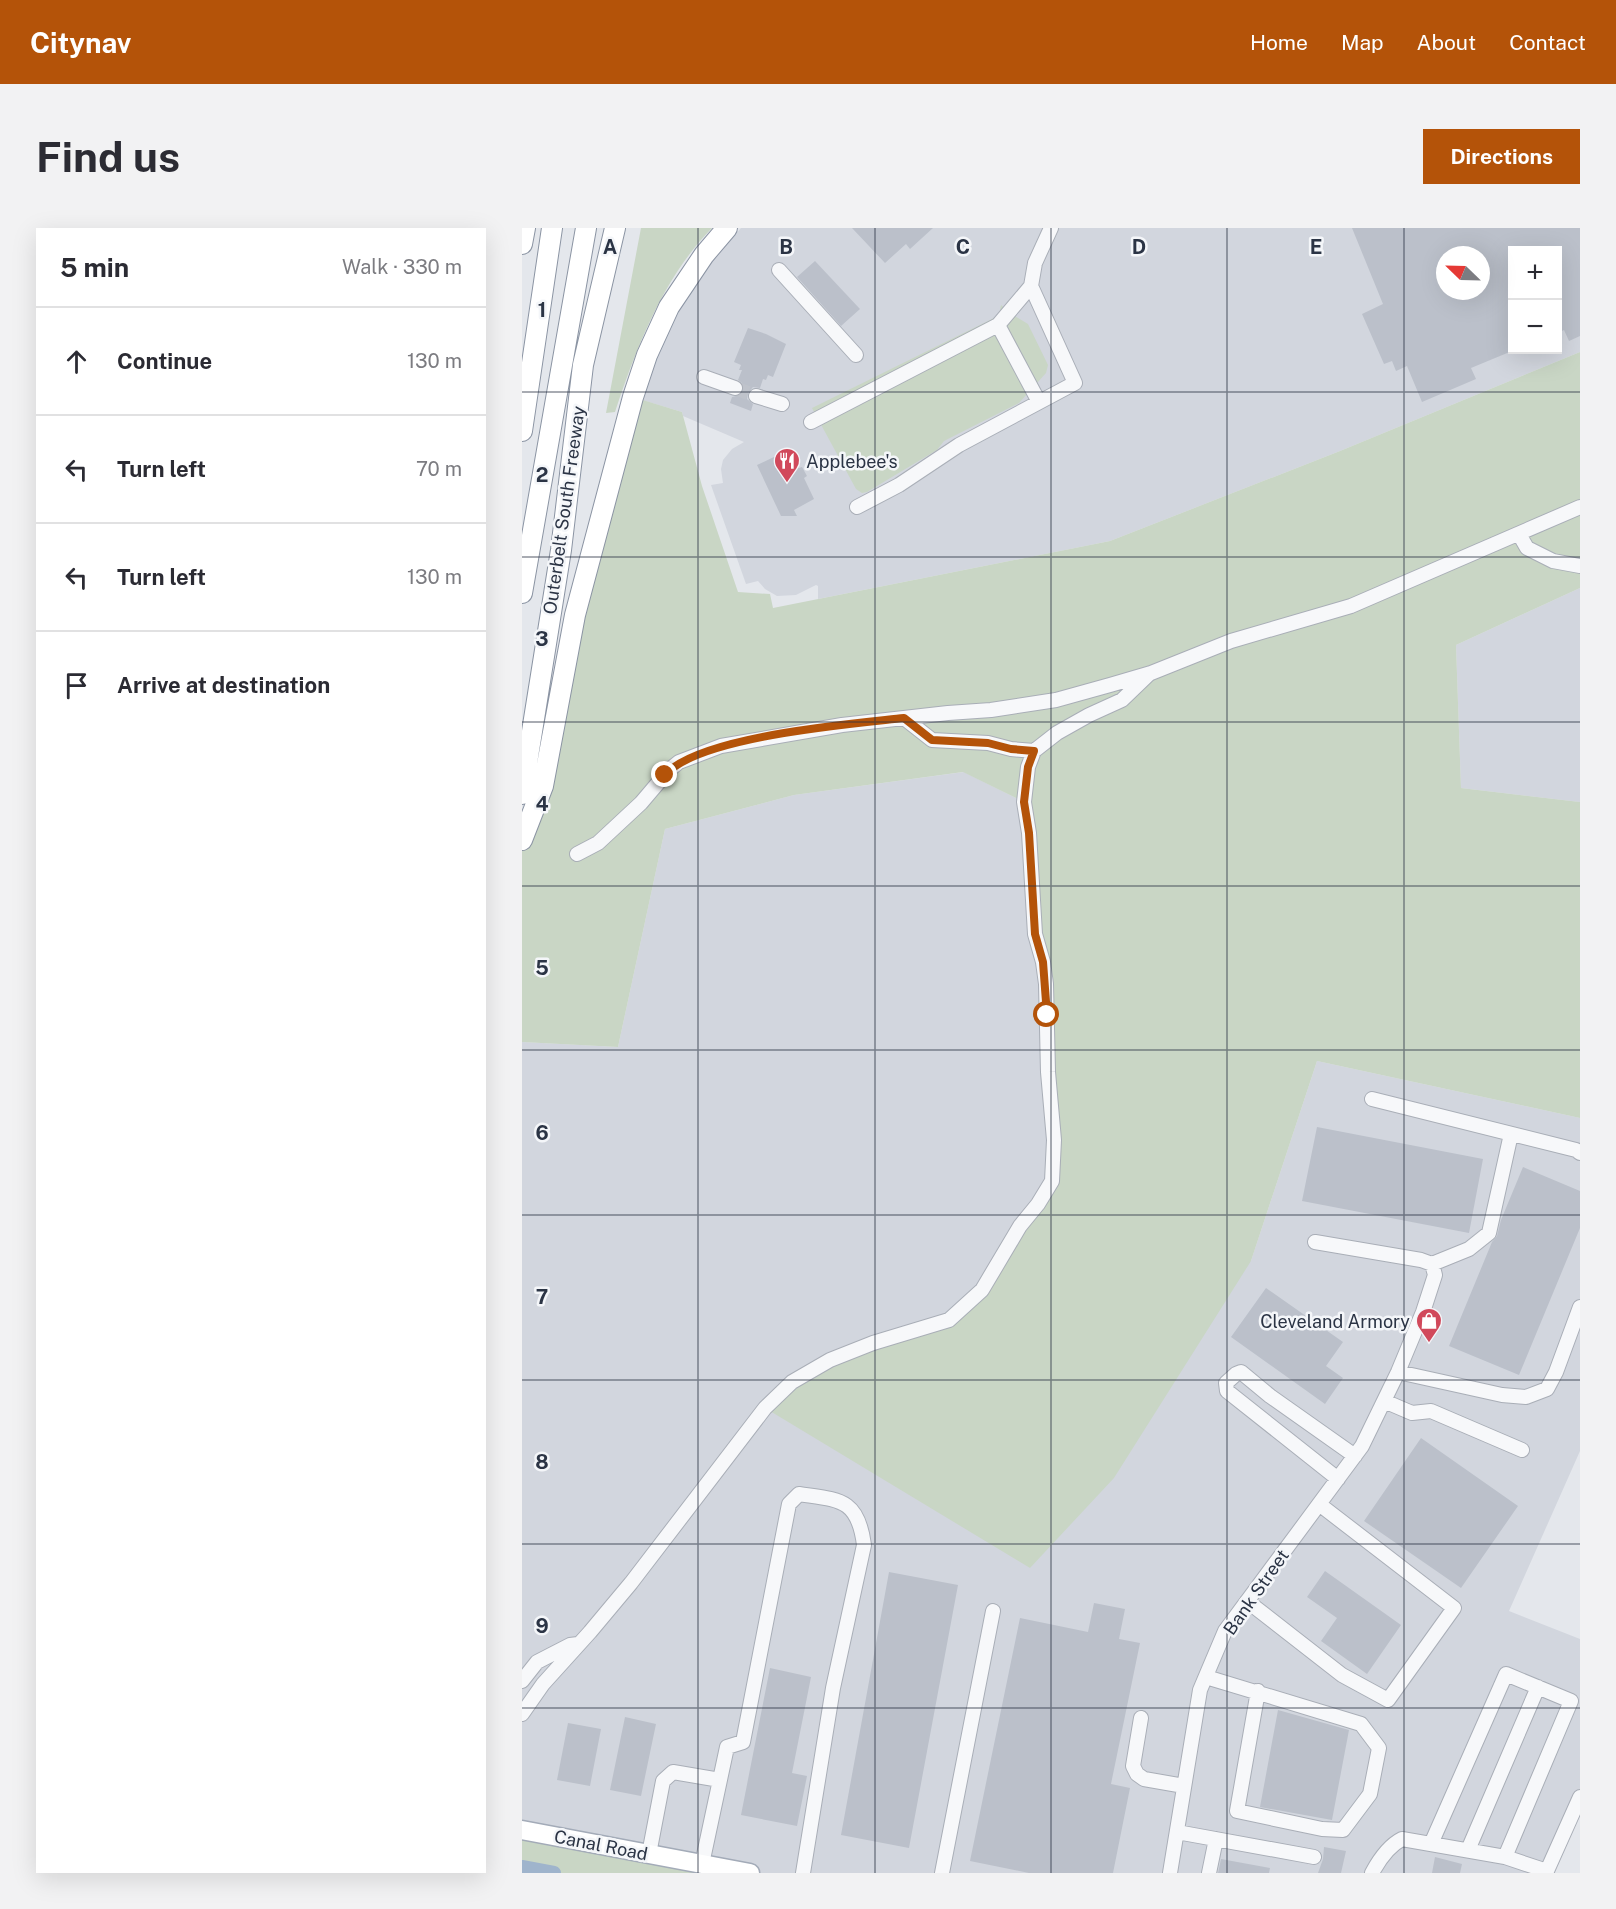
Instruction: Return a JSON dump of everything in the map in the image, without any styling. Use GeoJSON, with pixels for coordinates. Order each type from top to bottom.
{"type":"FeatureCollection","features":[{"type":"Feature","properties":{"kind":"highway"},"geometry":{"type":"LineString","coordinates":[[522,244],[525,228]]}},
{"type":"Feature","properties":{"kind":"highway"},"geometry":{"type":"LineString","coordinates":[[522,431],[552,228]]}},
{"type":"Feature","properties":{"kind":"highway"},"geometry":{"type":"LineString","coordinates":[[522,593],[586,228]]}},
{"type":"Feature","properties":{"kind":"highway","name":"Outerbelt South Freeway"},"geometry":{"type":"LineString","coordinates":[[529,788],[583,365],[615,228]]}},
{"type":"Feature","properties":{"kind":"highway"},"geometry":{"type":"LineString","coordinates":[[522,840],[529,788],[609,480],[647,355],[669,307],[698,263],[727,228]]}},
{"type":"Feature","properties":{"kind":"main road","name":"Canal Road"},"geometry":{"type":"LineString","coordinates":[[522,1830],[750,1873]]}},
{"type":"Feature","properties":{"kind":"street"},"geometry":{"type":"LineString","coordinates":[[811,422],[998,325],[1031,286],[1035,263],[1051,228]]}},
{"type":"Feature","properties":{"kind":"street"},"geometry":{"type":"LineString","coordinates":[[778,270],[856,355]]}},
{"type":"Feature","properties":{"kind":"street"},"geometry":{"type":"LineString","coordinates":[[857,507],[900,485],[959,445],[1075,383],[1031,286]]}},
{"type":"Feature","properties":{"kind":"street"},"geometry":{"type":"LineString","coordinates":[[998,325],[1039,402]]}},
{"type":"Feature","properties":{"kind":"street"},"geometry":{"type":"LineString","coordinates":[[704,377],[735,388]]}},
{"type":"Feature","properties":{"kind":"street"},"geometry":{"type":"LineString","coordinates":[[756,396],[782,404]]}},
{"type":"Feature","properties":{"kind":"street"},"geometry":{"type":"LineString","coordinates":[[577,854],[598,843],[679,762],[721,746],[842,725],[992,710],[1056,700],[1151,673],[1231,641],[1351,606],[1580,507]]}},
{"type":"Feature","properties":{"kind":"street"},"geometry":{"type":"LineString","coordinates":[[1519,534],[1527,548],[1553,561],[1580,566]]}},
{"type":"Feature","properties":{"kind":"street"},"geometry":{"type":"LineString","coordinates":[[522,1714],[543,1684],[631,1583],[765,1408],[792,1382],[830,1360],[873,1343],[949,1320],[982,1290],[1020,1226],[1052,1182],[1054,1140],[1048,1072],[1046,984],[1035,934],[1029,833],[1024,802],[1028,767],[1034,751],[1057,733],[1122,700],[1151,673]]}},
{"type":"Feature","properties":{"kind":"street"},"geometry":{"type":"LineString","coordinates":[[904,718],[932,740],[988,743],[1011,749],[1034,751]]}},
{"type":"Feature","properties":{"kind":"street"},"geometry":{"type":"LineString","coordinates":[[1372,1099],[1580,1153]]}},
{"type":"Feature","properties":{"kind":"street"},"geometry":{"type":"LineString","coordinates":[[1315,1242],[1421,1260],[1432,1264],[1469,1249],[1489,1233],[1511,1134]]}},
{"type":"Feature","properties":{"kind":"street","name":"Bank Street"},"geometry":{"type":"LineString","coordinates":[[1170,1873],[1200,1690],[1225,1632],[1362,1446],[1398,1372],[1430,1290],[1435,1275],[1432,1264]]}},
{"type":"Feature","properties":{"kind":"street"},"geometry":{"type":"LineString","coordinates":[[1398,1372],[1502,1395],[1526,1397],[1546,1389],[1556,1372],[1580,1307]]}},
{"type":"Feature","properties":{"kind":"street"},"geometry":{"type":"LineString","coordinates":[[1338,1479],[1227,1391],[1226,1383],[1241,1372],[1270,1396],[1355,1456]]}},
{"type":"Feature","properties":{"kind":"street"},"geometry":{"type":"LineString","coordinates":[[1384,1401],[1412,1413],[1431,1411],[1522,1450]]}},
{"type":"Feature","properties":{"kind":"street"},"geometry":{"type":"LineString","coordinates":[[702,1864],[727,1747],[743,1742],[789,1504],[799,1494],[839,1500],[853,1510],[862,1528],[864,1545],[833,1688],[803,1873]]}},
{"type":"Feature","properties":{"kind":"street"},"geometry":{"type":"LineString","coordinates":[[1247,1601],[1342,1676],[1388,1700],[1454,1608],[1319,1504]]}},
{"type":"Feature","properties":{"kind":"street"},"geometry":{"type":"LineString","coordinates":[[942,1873],[993,1611]]}},
{"type":"Feature","properties":{"kind":"street"},"geometry":{"type":"LineString","coordinates":[[522,1681],[537,1662],[570,1645],[579,1644]]}},
{"type":"Feature","properties":{"kind":"street"},"geometry":{"type":"LineString","coordinates":[[1431,1844],[1506,1674],[1571,1701],[1505,1857]]}},
{"type":"Feature","properties":{"kind":"street"},"geometry":{"type":"LineString","coordinates":[[1206,1677],[1258,1691],[1361,1724],[1379,1748],[1370,1794],[1343,1830],[1322,1829],[1237,1811],[1258,1691]]}},
{"type":"Feature","properties":{"kind":"street"},"geometry":{"type":"LineString","coordinates":[[1468,1850],[1538,1687]]}},
{"type":"Feature","properties":{"kind":"street"},"geometry":{"type":"LineString","coordinates":[[1141,1718],[1133,1766],[1137,1774],[1144,1779],[1184,1786]]}},
{"type":"Feature","properties":{"kind":"street"},"geometry":{"type":"LineString","coordinates":[[649,1854],[663,1781],[673,1772],[720,1780]]}},
{"type":"Feature","properties":{"kind":"street"},"geometry":{"type":"LineString","coordinates":[[1372,1873],[1393,1844],[1402,1839],[1505,1857],[1547,1872],[1580,1797]]}},
{"type":"Feature","properties":{"kind":"street"},"geometry":{"type":"LineString","coordinates":[[1177,1832],[1314,1857]]}},
{"type":"Feature","properties":{"kind":"street"},"geometry":{"type":"LineString","coordinates":[[1209,1873],[1215,1839]]}},
{"type":"Feature","properties":{"kind":"shaded area"},"geometry":{"type":"Polygon","coordinates":[[[741,228],[1580,228],[1580,352],[1340,451],[1110,541],[818,599],[818,586],[816,585],[796,595],[777,596],[765,589],[758,581],[746,584],[711,485],[723,483],[721,469],[723,460],[732,449],[744,442],[683,416],[682,412],[642,400],[653,366],[679,308],[710,263],[741,228]]]}},
{"type":"Feature","properties":{"kind":"shaded area"},"geometry":{"type":"Polygon","coordinates":[[[1580,588],[1580,802],[1461,788],[1456,645],[1580,588]]]}},
{"type":"Feature","properties":{"kind":"shaded area"},"geometry":{"type":"Polygon","coordinates":[[[964,772],[1024,802],[1251,1261],[1317,1061],[1580,1118],[1580,1451],[1509,1611],[1580,1639],[1580,1801],[1549,1873],[751,1873],[522,1830],[522,1042],[618,1047],[665,829],[794,795],[964,772]]]}},
{"type":"Feature","properties":{"kind":"green space"},"geometry":{"type":"Polygon","coordinates":[[[641,228],[712,228],[679,269],[666,291],[642,338],[615,412],[606,413],[641,228]]]}},
{"type":"Feature","properties":{"kind":"green space"},"geometry":{"type":"Polygon","coordinates":[[[1001,305],[1028,324],[1048,365],[1046,373],[1019,403],[944,441],[937,450],[867,492],[862,493],[856,489],[812,408],[990,320],[999,315],[1001,305]]]}},
{"type":"Feature","properties":{"kind":"green space"},"geometry":{"type":"Polygon","coordinates":[[[1580,352],[1580,588],[1456,645],[1461,788],[1580,802],[1580,1118],[1317,1061],[1251,1261],[1114,1478],[1030,1568],[765,1408],[830,1360],[949,1320],[982,1290],[1052,1182],[1054,1139],[1024,802],[963,772],[794,795],[665,829],[618,1047],[522,1042],[522,840],[633,397],[682,412],[702,486],[738,592],[770,594],[773,608],[1110,541],[1340,451],[1580,352]]]}},
{"type":"Feature","properties":{"kind":"green space"},"geometry":{"type":"Polygon","coordinates":[[[522,1839],[703,1873],[522,1873],[522,1839]]]}},
{"type":"Feature","properties":{"kind":"building"},"geometry":{"type":"Polygon","coordinates":[[[852,228],[933,228],[910,249],[906,244],[885,263],[852,228]]]}},
{"type":"Feature","properties":{"kind":"building"},"geometry":{"type":"Polygon","coordinates":[[[1352,228],[1580,228],[1580,336],[1569,341],[1564,330],[1562,331],[1562,246],[1508,246],[1508,353],[1471,368],[1476,379],[1422,402],[1407,366],[1396,371],[1392,361],[1384,364],[1362,314],[1383,304],[1352,228]]]}},
{"type":"Feature","properties":{"kind":"building"},"geometry":{"type":"Polygon","coordinates":[[[815,261],[860,309],[841,326],[797,277],[815,261]]]}},
{"type":"Feature","properties":{"kind":"building"},"geometry":{"type":"Polygon","coordinates":[[[748,328],[786,344],[773,377],[768,375],[766,380],[763,379],[760,388],[753,387],[748,393],[747,399],[753,404],[751,411],[730,403],[732,397],[740,395],[744,390],[742,383],[738,380],[742,370],[739,370],[741,365],[734,362],[748,328]]]}},
{"type":"Feature","properties":{"kind":"building"},"geometry":{"type":"Polygon","coordinates":[[[789,452],[807,476],[804,478],[814,499],[794,510],[797,516],[781,516],[757,465],[789,452]]]}},
{"type":"Feature","properties":{"kind":"building"},"geometry":{"type":"Polygon","coordinates":[[[1317,1127],[1483,1159],[1469,1233],[1302,1201],[1317,1127]]]}},
{"type":"Feature","properties":{"kind":"building"},"geometry":{"type":"Polygon","coordinates":[[[1523,1167],[1580,1191],[1580,1228],[1519,1375],[1449,1346],[1492,1242],[1497,1236],[1501,1220],[1523,1167]]]}},
{"type":"Feature","properties":{"kind":"building"},"geometry":{"type":"Polygon","coordinates":[[[1266,1288],[1343,1342],[1326,1366],[1343,1378],[1325,1404],[1231,1337],[1266,1288]]]}},
{"type":"Feature","properties":{"kind":"building"},"geometry":{"type":"Polygon","coordinates":[[[1421,1438],[1518,1506],[1461,1588],[1364,1521],[1421,1438]]]}},
{"type":"Feature","properties":{"kind":"building"},"geometry":{"type":"Polygon","coordinates":[[[1325,1571],[1401,1625],[1367,1674],[1321,1641],[1337,1618],[1307,1597],[1325,1571]]]}},
{"type":"Feature","properties":{"kind":"building"},"geometry":{"type":"Polygon","coordinates":[[[889,1572],[958,1585],[909,1848],[841,1835],[889,1572]]]}},
{"type":"Feature","properties":{"kind":"building"},"geometry":{"type":"Polygon","coordinates":[[[1094,1603],[1125,1609],[1119,1639],[1140,1643],[1111,1784],[1130,1788],[1113,1873],[1029,1873],[970,1861],[1020,1618],[1088,1632],[1094,1603]]]}},
{"type":"Feature","properties":{"kind":"building"},"geometry":{"type":"Polygon","coordinates":[[[770,1668],[811,1677],[792,1773],[807,1776],[797,1826],[741,1815],[770,1668]]]}},
{"type":"Feature","properties":{"kind":"building"},"geometry":{"type":"Polygon","coordinates":[[[1278,1710],[1349,1730],[1332,1820],[1260,1807],[1278,1710]]]}},
{"type":"Feature","properties":{"kind":"building"},"geometry":{"type":"Polygon","coordinates":[[[625,1717],[656,1724],[641,1796],[610,1790],[625,1717]]]}},
{"type":"Feature","properties":{"kind":"building"},"geometry":{"type":"Polygon","coordinates":[[[568,1723],[601,1729],[590,1786],[557,1780],[568,1723]]]}},
{"type":"Feature","properties":{"kind":"building"},"geometry":{"type":"Polygon","coordinates":[[[1324,1847],[1346,1851],[1341,1873],[1318,1873],[1324,1847]]]}},
{"type":"Feature","properties":{"kind":"building"},"geometry":{"type":"Polygon","coordinates":[[[1435,1857],[1462,1864],[1460,1873],[1432,1873],[1435,1857]]]}},
{"type":"Feature","properties":{"kind":"building"},"geometry":{"type":"Polygon","coordinates":[[[1221,1859],[1270,1868],[1269,1873],[1218,1873],[1221,1859]]]}},
{"type":"Feature","properties":{"kind":"waterway"},"geometry":{"type":"LineString","coordinates":[[522,1867],[554,1873]]}},
{"type":"Feature","properties":{"kind":"tunnel"},"geometry":{"type":"LineString","coordinates":[[735,388],[756,396]]}},
{"type":"Feature","properties":{"kind":"place","name":"Applebee's"},"geometry":{"type":"Point","coordinates":[787,484]}},
{"type":"Feature","properties":{"kind":"place","name":"Cleveland Armory"},"geometry":{"type":"Point","coordinates":[1429,1344]}},
{"type":"Feature","properties":{"kind":"route"},"geometry":{"type":"LineString","coordinates":[[665,775],[679,762],[721,746],[842,725],[904,718],[932,740],[988,743],[1011,749],[1034,751],[1028,767],[1024,802],[1029,833],[1035,934],[1043,962],[1047,1015]]}}]}
